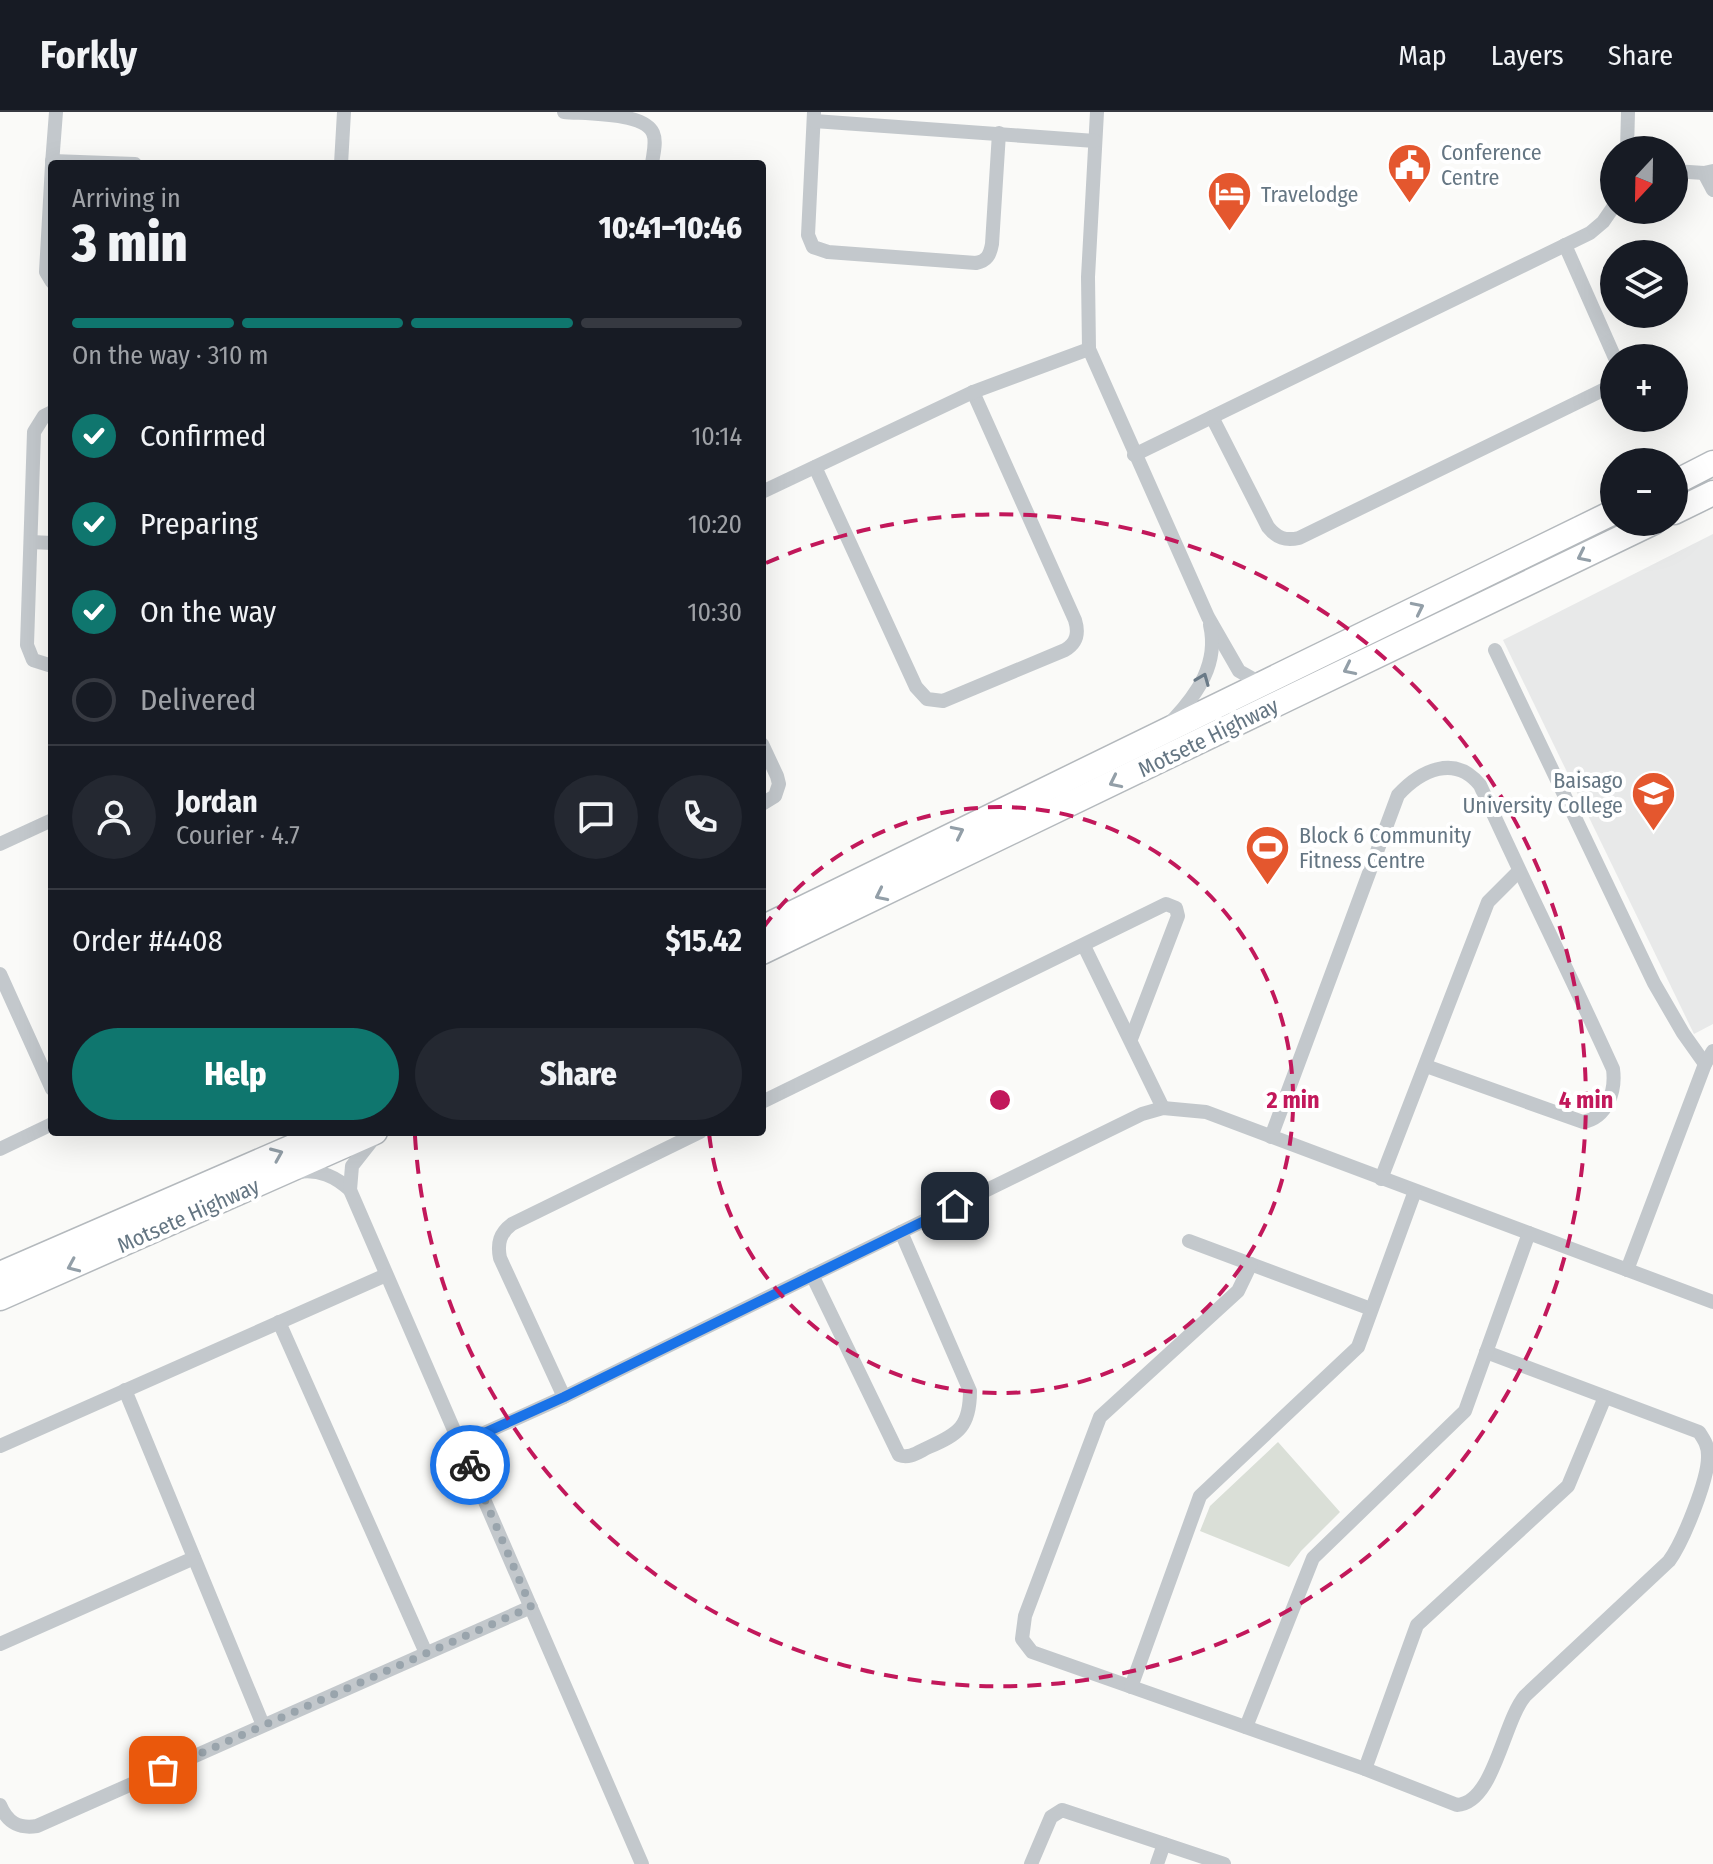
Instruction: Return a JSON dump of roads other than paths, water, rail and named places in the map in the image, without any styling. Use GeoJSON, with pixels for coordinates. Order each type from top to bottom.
{"type":"FeatureCollection","features":[{"type":"Feature","properties":{"kind":"highway"},"geometry":{"type":"LineString","coordinates":[[1688,476],[1713,463]]}},
{"type":"Feature","properties":{"kind":"highway"},"geometry":{"type":"LineString","coordinates":[[1688,505],[1713,493]]}},
{"type":"Feature","properties":{"kind":"highway","name":"Motsete Highway"},"geometry":{"type":"LineString","coordinates":[[766,926],[1600,519]]}},
{"type":"Feature","properties":{"kind":"highway","name":"Motsete Highway"},"geometry":{"type":"LineString","coordinates":[[766,950],[1625,536]]}},
{"type":"Feature","properties":{"kind":"highway","name":"Motsete Highway"},"geometry":{"type":"LineString","coordinates":[[0,1274],[318,1136]]}},
{"type":"Feature","properties":{"kind":"highway","name":"Motsete Highway"},"geometry":{"type":"LineString","coordinates":[[0,1298],[369,1136]]}},
{"type":"Feature","properties":{"kind":"street"},"geometry":{"type":"LineString","coordinates":[[52,160],[56,112]]}},
{"type":"Feature","properties":{"kind":"street"},"geometry":{"type":"LineString","coordinates":[[341,160],[344,112]]}},
{"type":"Feature","properties":{"kind":"street"},"geometry":{"type":"LineString","coordinates":[[564,112],[641,120],[653,132],[652,160]]}},
{"type":"Feature","properties":{"kind":"street"},"geometry":{"type":"LineString","coordinates":[[1097,112],[1088,277],[1089,349],[1208,617],[1239,671],[1255,680],[1271,680]]}},
{"type":"Feature","properties":{"kind":"street"},"geometry":{"type":"LineString","coordinates":[[1627,136],[1628,112]]}},
{"type":"Feature","properties":{"kind":"street"},"geometry":{"type":"LineString","coordinates":[[999,133],[991,251],[983,261],[976,263],[828,252],[813,247],[808,235],[814,116],[1095,141]]}},
{"type":"Feature","properties":{"kind":"street"},"geometry":{"type":"LineString","coordinates":[[1688,171],[1709,172],[1713,190]]}},
{"type":"Feature","properties":{"kind":"street"},"geometry":{"type":"LineString","coordinates":[[1134,455],[1590,233],[1601,224]]}},
{"type":"Feature","properties":{"kind":"street"},"geometry":{"type":"LineString","coordinates":[[48,236],[48,275]]}},
{"type":"Feature","properties":{"kind":"street"},"geometry":{"type":"LineString","coordinates":[[1565,245],[1609,344]]}},
{"type":"Feature","properties":{"kind":"street"},"geometry":{"type":"LineString","coordinates":[[766,490],[973,392],[1089,349]]}},
{"type":"Feature","properties":{"kind":"street"},"geometry":{"type":"LineString","coordinates":[[1212,417],[1268,527],[1281,538],[1290,540],[1600,391]]}},
{"type":"Feature","properties":{"kind":"street"},"geometry":{"type":"LineString","coordinates":[[815,467],[916,687],[927,699],[943,701],[1065,650],[1072,646],[1076,638],[1075,620],[973,392]]}},
{"type":"Feature","properties":{"kind":"street"},"geometry":{"type":"LineString","coordinates":[[48,414],[34,432],[27,645],[33,660],[48,665]]}},
{"type":"Feature","properties":{"kind":"street"},"geometry":{"type":"LineString","coordinates":[[31,542],[48,543]]}},
{"type":"Feature","properties":{"kind":"street"},"geometry":{"type":"LineString","coordinates":[[1165,730],[1198,691],[1206,673],[1213,638],[1208,617]]}},
{"type":"Feature","properties":{"kind":"street"},"geometry":{"type":"LineString","coordinates":[[1495,650],[1654,983],[1683,1033],[1709,1058],[1627,1270]]}},
{"type":"Feature","properties":{"kind":"street"},"geometry":{"type":"LineString","coordinates":[[766,753],[779,784],[775,796],[766,802]]}},
{"type":"Feature","properties":{"kind":"street"},"geometry":{"type":"LineString","coordinates":[[1271,1137],[1398,795],[1421,775],[1443,768],[1458,769],[1472,775],[1480,785],[1519,871],[1549,927],[1613,1069],[1615,1083],[1604,1110],[1594,1120],[1583,1122],[1426,1066]]}},
{"type":"Feature","properties":{"kind":"street"},"geometry":{"type":"LineString","coordinates":[[0,844],[48,822]]}},
{"type":"Feature","properties":{"kind":"street"},"geometry":{"type":"LineString","coordinates":[[1381,1179],[1488,902],[1519,871]]}},
{"type":"Feature","properties":{"kind":"street"},"geometry":{"type":"LineString","coordinates":[[766,1100],[1166,904],[1176,908],[1178,916],[1131,1039]]}},
{"type":"Feature","properties":{"kind":"street"},"geometry":{"type":"LineString","coordinates":[[1084,946],[1163,1108]]}},
{"type":"Feature","properties":{"kind":"street"},"geometry":{"type":"LineString","coordinates":[[0,974],[48,1080]]}},
{"type":"Feature","properties":{"kind":"street"},"geometry":{"type":"LineString","coordinates":[[460,1444],[564,1397],[1142,1114],[1163,1108],[1206,1112],[1713,1302]]}},
{"type":"Feature","properties":{"kind":"street"},"geometry":{"type":"LineString","coordinates":[[0,1149],[48,1126]]}},
{"type":"Feature","properties":{"kind":"street"},"geometry":{"type":"LineString","coordinates":[[350,1190],[352,1166],[375,1136]]}},
{"type":"Feature","properties":{"kind":"street"},"geometry":{"type":"LineString","coordinates":[[564,1397],[500,1258],[498,1247],[504,1229],[692,1136]]}},
{"type":"Feature","properties":{"kind":"street"},"geometry":{"type":"LineString","coordinates":[[281,1174],[306,1171],[326,1174],[350,1190],[642,1864]]}},
{"type":"Feature","properties":{"kind":"street"},"geometry":{"type":"LineString","coordinates":[[1131,1687],[1200,1496],[1353,1353],[1362,1340],[1415,1191]]}},
{"type":"Feature","properties":{"kind":"street"},"geometry":{"type":"LineString","coordinates":[[812,1275],[899,1455],[907,1457],[952,1437],[966,1419],[970,1391],[901,1232]]}},
{"type":"Feature","properties":{"kind":"street"},"geometry":{"type":"LineString","coordinates":[[1246,1727],[1310,1562],[1465,1411],[1529,1233]]}},
{"type":"Feature","properties":{"kind":"street"},"geometry":{"type":"LineString","coordinates":[[1189,1241],[1371,1309]]}},
{"type":"Feature","properties":{"kind":"street"},"geometry":{"type":"LineString","coordinates":[[1251,1264],[1238,1291],[1100,1417],[1025,1616],[1022,1639],[1032,1652],[1365,1769],[1457,1805],[1472,1801],[1484,1787],[1519,1703],[1669,1561],[1677,1549],[1708,1467],[1707,1443],[1699,1432],[1486,1352]]}},
{"type":"Feature","properties":{"kind":"street"},"geometry":{"type":"LineString","coordinates":[[0,1446],[386,1275]]}},
{"type":"Feature","properties":{"kind":"street"},"geometry":{"type":"LineString","coordinates":[[279,1322],[426,1653]]}},
{"type":"Feature","properties":{"kind":"street"},"geometry":{"type":"LineString","coordinates":[[125,1390],[263,1725]]}},
{"type":"Feature","properties":{"kind":"street"},"geometry":{"type":"LineString","coordinates":[[1365,1769],[1417,1625],[1568,1486],[1605,1397]]}},
{"type":"Feature","properties":{"kind":"street"},"geometry":{"type":"LineString","coordinates":[[0,1644],[194,1558]]}},
{"type":"Feature","properties":{"kind":"street"},"geometry":{"type":"LineString","coordinates":[[0,1805],[9,1821],[17,1826],[37,1826],[531,1607]]}},
{"type":"Feature","properties":{"kind":"street"},"geometry":{"type":"LineString","coordinates":[[1031,1864],[1051,1817],[1062,1810],[1224,1864]]}},
{"type":"Feature","properties":{"kind":"street"},"geometry":{"type":"LineString","coordinates":[[1157,1864],[1164,1844]]}},
{"type":"Feature","properties":{"kind":"place","name":"Conference Centre"},"geometry":{"type":"Point","coordinates":[1410,204]}},
{"type":"Feature","properties":{"kind":"place","name":"Travelodge"},"geometry":{"type":"Point","coordinates":[1230,233]}},
{"type":"Feature","properties":{"kind":"place","name":"Baisago University College"},"geometry":{"type":"Point","coordinates":[1654,832]}},
{"type":"Feature","properties":{"kind":"place","name":"Block 6 Community Fitness Centre"},"geometry":{"type":"Point","coordinates":[1268,887]}}]}
